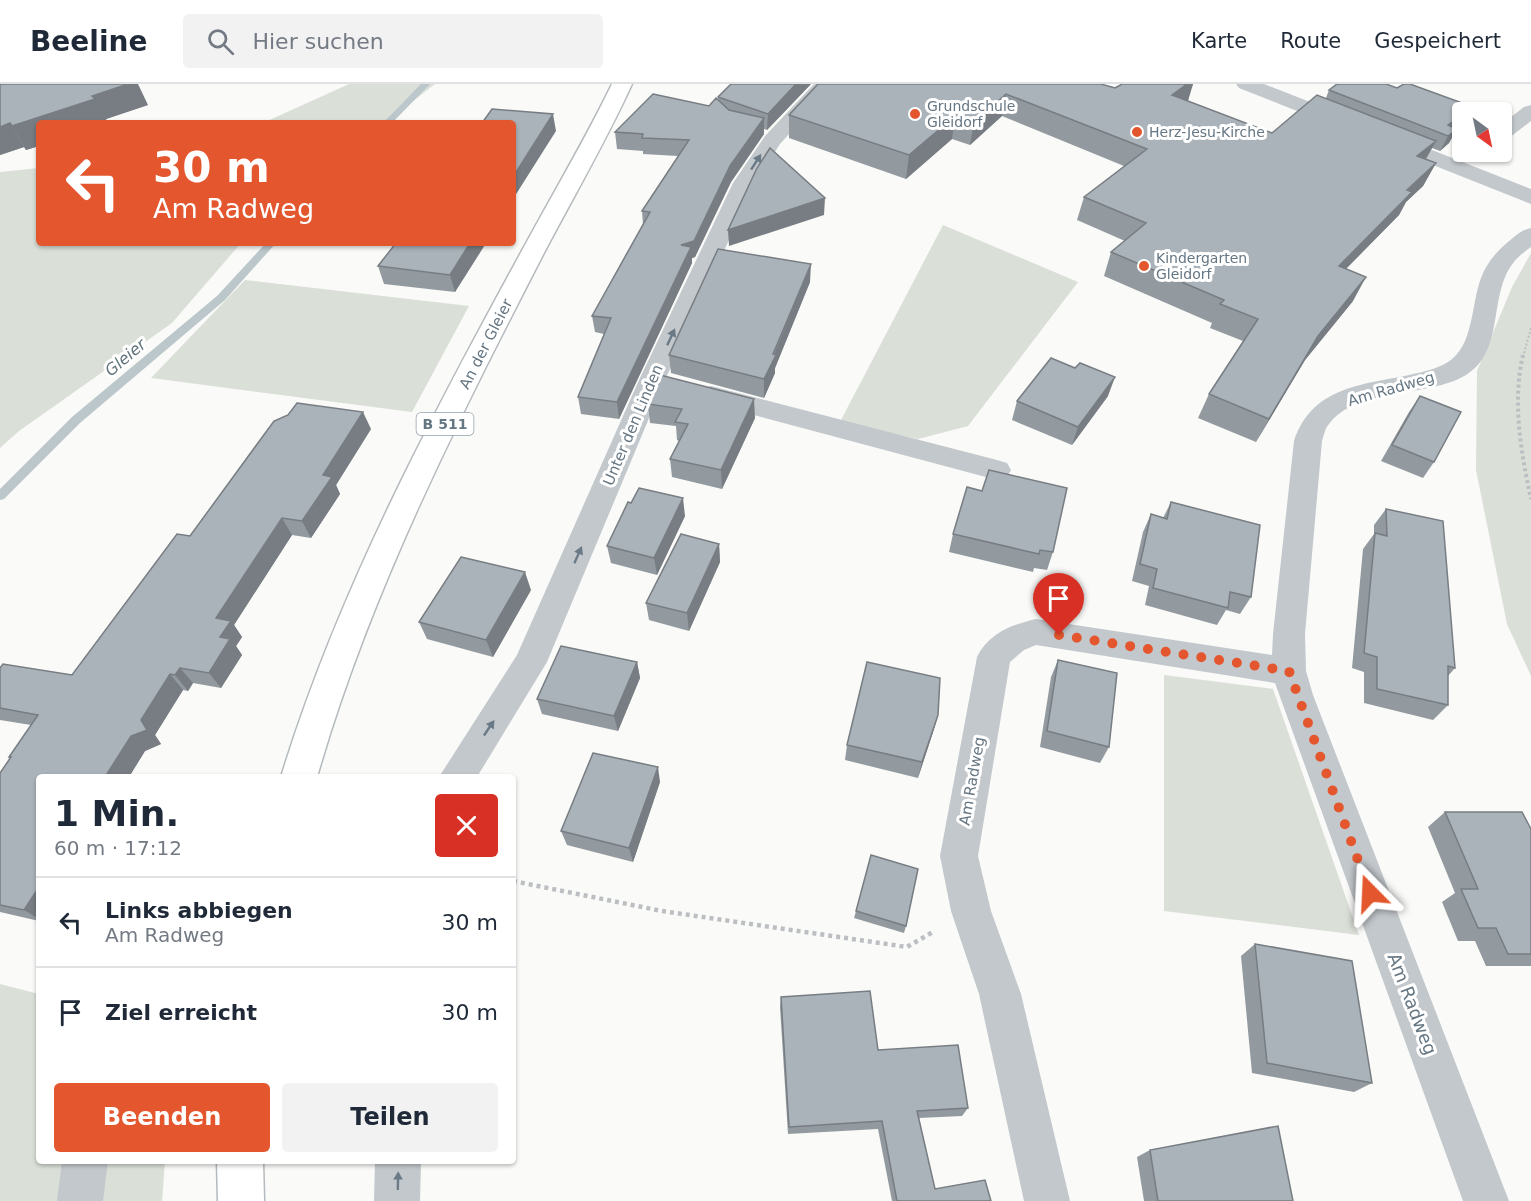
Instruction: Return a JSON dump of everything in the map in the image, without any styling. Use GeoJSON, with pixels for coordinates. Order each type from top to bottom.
{"type":"FeatureCollection","features":[{"type":"Feature","properties":{"kind":"main road","name":"An der Gleier"},"geometry":{"type":"LineString","coordinates":[[299,774],[310,733],[344,639],[384,549],[519,280],[622,84]]}},
{"type":"Feature","properties":{"kind":"main road"},"geometry":{"type":"LineString","coordinates":[[240,1164],[241,1201]]}},
{"type":"Feature","properties":{"kind":"street","name":"Unter den Linden"},"geometry":{"type":"LineString","coordinates":[[459,774],[530,662],[671,385],[729,212],[754,164],[772,140],[825,84]]}},
{"type":"Feature","properties":{"kind":"street"},"geometry":{"type":"LineString","coordinates":[[1246,84],[1458,166],[1531,197]]}},
{"type":"Feature","properties":{"kind":"street"},"geometry":{"type":"LineString","coordinates":[[1512,127],[1528,117]]}},
{"type":"Feature","properties":{"kind":"street"},"geometry":{"type":"LineString","coordinates":[[1458,166],[1464,162]]}},
{"type":"Feature","properties":{"kind":"street","name":"Am Radweg"},"geometry":{"type":"LineString","coordinates":[[1486,1201],[1300,706],[1289,671],[1289,634],[1308,441],[1313,425],[1320,414],[1344,401],[1370,391],[1448,373],[1469,359],[1475,346],[1495,273],[1507,255],[1531,235]]}},
{"type":"Feature","properties":{"kind":"street"},"geometry":{"type":"LineString","coordinates":[[671,385],[997,470]]}},
{"type":"Feature","properties":{"kind":"street","name":"Am Radweg"},"geometry":{"type":"LineString","coordinates":[[1047,1201],[1000,994],[970,911],[959,856],[994,657],[1006,644],[1019,636],[1036,632],[1289,671]]}},
{"type":"Feature","properties":{"kind":"street"},"geometry":{"type":"LineString","coordinates":[[80,1201],[86,1164]]}},
{"type":"Feature","properties":{"kind":"street"},"geometry":{"type":"LineString","coordinates":[[397,1201],[398,1164]]}},
{"type":"Feature","properties":{"kind":"path"},"geometry":{"type":"LineString","coordinates":[[1531,328],[1520,372],[1523,447],[1531,499]]}},
{"type":"Feature","properties":{"kind":"path"},"geometry":{"type":"LineString","coordinates":[[516,882],[662,911],[908,947],[970,911]]}},
{"type":"Feature","properties":{"kind":"shaded area"},"geometry":{"type":"Polygon","coordinates":[[[349,84],[435,84],[389,120],[270,120],[349,84]]]}},
{"type":"Feature","properties":{"kind":"shaded area"},"geometry":{"type":"Polygon","coordinates":[[[36,168],[36,246],[238,246],[172,323],[19,431],[0,448],[0,172],[36,168]]]}},
{"type":"Feature","properties":{"kind":"shaded area"},"geometry":{"type":"Polygon","coordinates":[[[943,225],[1078,282],[968,426],[918,439],[840,422],[943,225]]]}},
{"type":"Feature","properties":{"kind":"shaded area"},"geometry":{"type":"Polygon","coordinates":[[[1531,253],[1531,676],[1507,624],[1476,470],[1477,371],[1512,287],[1531,253]]]}},
{"type":"Feature","properties":{"kind":"shaded area"},"geometry":{"type":"Polygon","coordinates":[[[245,280],[469,306],[412,412],[151,378],[245,280]]]}},
{"type":"Feature","properties":{"kind":"shaded area"},"geometry":{"type":"Polygon","coordinates":[[[1164,675],[1273,689],[1359,935],[1164,911],[1164,675]]]}},
{"type":"Feature","properties":{"kind":"shaded area"},"geometry":{"type":"Polygon","coordinates":[[[0,984],[36,993],[36,1164],[165,1164],[162,1201],[0,1201],[0,984]]]}},
{"type":"Feature","properties":{"kind":"building"},"geometry":{"type":"Polygon","coordinates":[[[0,84],[128,84],[92,96],[95,99],[12,126],[10,123],[0,127],[0,84]]]}},
{"type":"Feature","properties":{"kind":"building"},"geometry":{"type":"Polygon","coordinates":[[[731,84],[796,84],[768,114],[718,97],[731,84]]]}},
{"type":"Feature","properties":{"kind":"building"},"geometry":{"type":"Polygon","coordinates":[[[818,84],[1101,84],[1115,88],[1122,84],[1187,84],[1172,95],[1272,133],[1317,95],[1436,141],[1417,156],[1436,163],[1407,190],[1412,192],[1339,266],[1366,277],[1318,336],[1269,419],[1209,394],[1258,319],[1220,304],[1224,300],[1111,252],[1146,223],[1084,197],[1147,149],[1006,94],[974,122],[955,116],[909,155],[789,115],[818,84]]]}},
{"type":"Feature","properties":{"kind":"building"},"geometry":{"type":"Polygon","coordinates":[[[1337,84],[1386,84],[1397,88],[1410,84],[1459,102],[1452,102],[1452,122],[1448,125],[1452,127],[1452,133],[1448,136],[1329,90],[1337,84]]]}},
{"type":"Feature","properties":{"kind":"building"},"geometry":{"type":"Polygon","coordinates":[[[653,94],[709,106],[716,98],[729,110],[764,118],[730,166],[694,241],[681,245],[691,247],[617,402],[578,397],[611,318],[592,316],[650,212],[642,211],[689,140],[642,138],[643,134],[615,132],[653,94]]]}},
{"type":"Feature","properties":{"kind":"building"},"geometry":{"type":"Polygon","coordinates":[[[492,109],[553,114],[516,172],[516,120],[484,120],[492,109]]]}},
{"type":"Feature","properties":{"kind":"building"},"geometry":{"type":"Polygon","coordinates":[[[770,148],[825,198],[728,230],[757,168],[770,148]]]}},
{"type":"Feature","properties":{"kind":"building"},"geometry":{"type":"Polygon","coordinates":[[[394,246],[468,246],[450,275],[378,266],[394,246]]]}},
{"type":"Feature","properties":{"kind":"building"},"geometry":{"type":"Polygon","coordinates":[[[718,249],[811,264],[773,354],[776,355],[764,379],[669,355],[718,249]]]}},
{"type":"Feature","properties":{"kind":"building"},"geometry":{"type":"Polygon","coordinates":[[[1051,358],[1075,368],[1080,363],[1115,377],[1078,427],[1017,401],[1051,358]]]}},
{"type":"Feature","properties":{"kind":"building"},"geometry":{"type":"Polygon","coordinates":[[[660,375],[754,399],[721,470],[670,459],[688,424],[675,422],[682,409],[648,404],[660,375]]]}},
{"type":"Feature","properties":{"kind":"building"},"geometry":{"type":"Polygon","coordinates":[[[1420,396],[1461,412],[1434,462],[1392,445],[1420,396]]]}},
{"type":"Feature","properties":{"kind":"building"},"geometry":{"type":"Polygon","coordinates":[[[297,403],[363,412],[323,475],[332,477],[302,521],[282,518],[216,618],[231,621],[220,637],[230,639],[209,673],[180,668],[175,675],[170,674],[141,720],[147,730],[131,736],[107,774],[36,774],[36,892],[24,910],[0,905],[0,773],[38,715],[0,708],[0,668],[3,664],[72,675],[177,534],[190,536],[274,421],[288,415],[297,403]]]}},
{"type":"Feature","properties":{"kind":"building"},"geometry":{"type":"Polygon","coordinates":[[[989,470],[1067,488],[1053,552],[1040,550],[1039,554],[953,534],[967,487],[982,491],[989,470]]]}},
{"type":"Feature","properties":{"kind":"building"},"geometry":{"type":"Polygon","coordinates":[[[639,488],[683,498],[654,558],[607,546],[628,502],[631,503],[639,488]]]}},
{"type":"Feature","properties":{"kind":"building"},"geometry":{"type":"Polygon","coordinates":[[[1171,502],[1260,525],[1251,597],[1230,592],[1228,608],[1153,588],[1157,569],[1140,564],[1151,514],[1167,519],[1171,502]]]}},
{"type":"Feature","properties":{"kind":"building"},"geometry":{"type":"Polygon","coordinates":[[[1386,509],[1443,521],[1455,668],[1448,666],[1448,705],[1377,689],[1377,657],[1364,653],[1375,533],[1387,536],[1386,509]]]}},
{"type":"Feature","properties":{"kind":"building"},"geometry":{"type":"Polygon","coordinates":[[[681,534],[719,544],[687,613],[646,603],[681,534]]]}},
{"type":"Feature","properties":{"kind":"building"},"geometry":{"type":"Polygon","coordinates":[[[461,557],[525,572],[486,640],[419,622],[461,557]]]}},
{"type":"Feature","properties":{"kind":"building"},"geometry":{"type":"Polygon","coordinates":[[[561,646],[637,662],[614,716],[537,699],[561,646]]]}},
{"type":"Feature","properties":{"kind":"building"},"geometry":{"type":"Polygon","coordinates":[[[1058,660],[1117,673],[1109,747],[1047,731],[1058,660]]]}},
{"type":"Feature","properties":{"kind":"building"},"geometry":{"type":"Polygon","coordinates":[[[867,662],[940,678],[938,715],[922,762],[847,745],[867,662]]]}},
{"type":"Feature","properties":{"kind":"building"},"geometry":{"type":"Polygon","coordinates":[[[593,753],[658,767],[629,848],[561,831],[593,753]]]}},
{"type":"Feature","properties":{"kind":"building"},"geometry":{"type":"Polygon","coordinates":[[[1445,812],[1522,812],[1531,829],[1531,954],[1508,954],[1496,928],[1478,928],[1461,889],[1478,889],[1445,812]]]}},
{"type":"Feature","properties":{"kind":"building"},"geometry":{"type":"Polygon","coordinates":[[[871,855],[918,869],[906,926],[856,911],[871,855]]]}},
{"type":"Feature","properties":{"kind":"building"},"geometry":{"type":"Polygon","coordinates":[[[1255,944],[1352,961],[1372,1083],[1267,1063],[1255,944]]]}},
{"type":"Feature","properties":{"kind":"building"},"geometry":{"type":"Polygon","coordinates":[[[870,991],[878,1050],[958,1045],[968,1108],[917,1111],[935,1189],[985,1180],[991,1201],[897,1201],[882,1121],[789,1127],[781,997],[870,991]]]}},
{"type":"Feature","properties":{"kind":"building"},"geometry":{"type":"Polygon","coordinates":[[[1278,1126],[1293,1201],[1158,1201],[1150,1150],[1278,1126]]]}},
{"type":"Feature","properties":{"kind":"waterway","name":"Gleier"},"geometry":{"type":"LineString","coordinates":[[390,120],[426,84]]}},
{"type":"Feature","properties":{"kind":"waterway","name":"Gleier"},"geometry":{"type":"LineString","coordinates":[[0,496],[76,420],[221,298],[268,246]]}},
{"type":"Feature","properties":{"kind":"place","name":"Grundschule Gleidorf"},"geometry":{"type":"Point","coordinates":[915,114]}},
{"type":"Feature","properties":{"kind":"place","name":"Herz-Jesu-Kirche"},"geometry":{"type":"Point","coordinates":[1137,132]}},
{"type":"Feature","properties":{"kind":"place","name":"Kindergarten Gleidorf"},"geometry":{"type":"Point","coordinates":[1144,266]}},
{"type":"Feature","properties":{"kind":"route"},"geometry":{"type":"LineString","coordinates":[[1059,635],[1289,671],[1370,893]]}}]}
